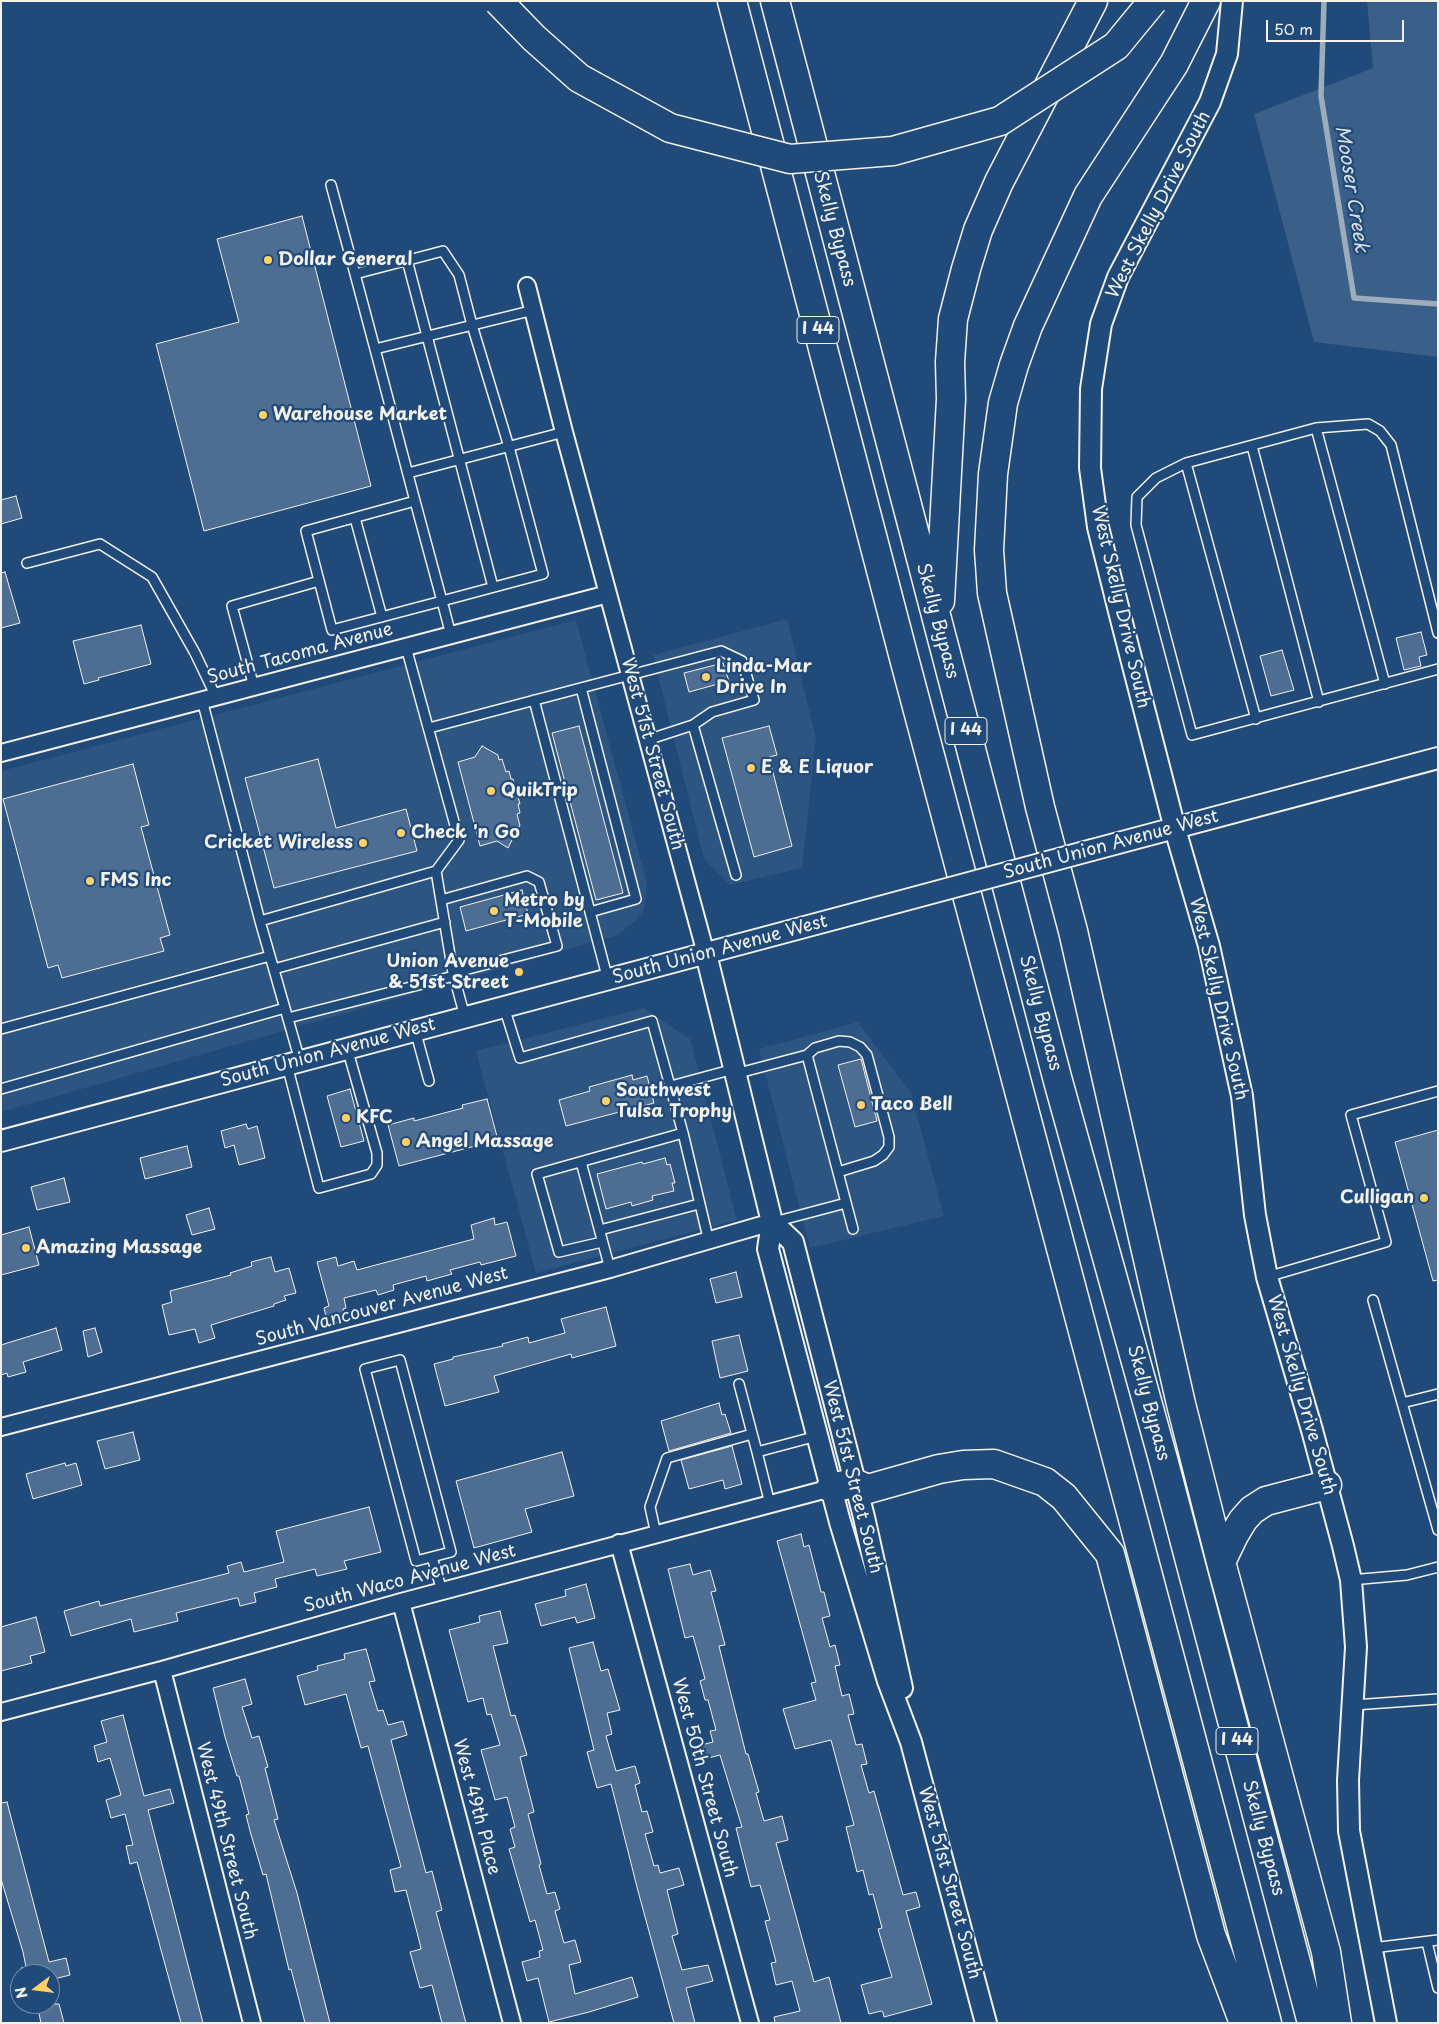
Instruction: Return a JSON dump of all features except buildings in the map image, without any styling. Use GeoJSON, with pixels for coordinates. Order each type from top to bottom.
{"type":"FeatureCollection","features":[{"type":"Feature","properties":{"kind":"highway"},"geometry":{"type":"LineString","coordinates":[[498,1],[534,38],[579,78],[670,128],[790,159],[894,150],[1000,121],[1116,46],[1153,1]]}},
{"type":"Feature","properties":{"kind":"highway","name":"I 44"},"geometry":{"type":"LineString","coordinates":[[732,1],[924,735],[1267,2023]]}},
{"type":"Feature","properties":{"kind":"highway","name":"Skelly Bypass"},"geometry":{"type":"LineString","coordinates":[[775,1],[1058,1081],[1163,1459],[1312,2023]]}},
{"type":"Feature","properties":{"kind":"highway"},"geometry":{"type":"LineString","coordinates":[[939,627],[953,319],[978,230],[999,182],[1093,1]]}},
{"type":"Feature","properties":{"kind":"highway"},"geometry":{"type":"LineString","coordinates":[[1206,1],[1174,64],[1088,196],[1028,326],[1003,403],[997,441],[993,474],[990,550],[992,592],[1040,807],[1075,941],[1181,1404],[1221,1562],[1326,1952],[1337,2023]]}},
{"type":"Feature","properties":{"kind":"highway"},"geometry":{"type":"LineString","coordinates":[[842,1486],[868,1489],[939,1469],[963,1465],[994,1464],[1045,1482],[1064,1497],[1110,1554],[1211,1935],[1244,2023]]}},
{"type":"Feature","properties":{"kind":"highway"},"geometry":{"type":"LineString","coordinates":[[1221,1562],[1234,1535],[1252,1510],[1266,1502],[1327,1485]]}},
{"type":"Feature","properties":{"kind":"street","name":"West Skelly Drive South"},"geometry":{"type":"LineString","coordinates":[[1232,1],[1227,54],[1210,102],[1118,277],[1101,324],[1091,389],[1090,468],[1098,527],[1174,829],[1209,946],[1242,1096],[1255,1215],[1267,1277],[1327,1485],[1351,1580],[1356,1647],[1348,1780],[1349,1831],[1386,2023]]}},
{"type":"Feature","properties":{"kind":"street","name":"West 51st Street South"},"geometry":{"type":"LineString","coordinates":[[527,286],[564,432],[663,790],[706,954],[772,1222],[768,1250],[817,1436],[842,1486]]}},
{"type":"Feature","properties":{"kind":"street","name":"South Tacoma Avenue"},"geometry":{"type":"LineString","coordinates":[[1,753],[608,594]]}},
{"type":"Feature","properties":{"kind":"street","name":"South Union Avenue West"},"geometry":{"type":"LineString","coordinates":[[1,1141],[1438,758]]}},
{"type":"Feature","properties":{"kind":"street","name":"West 51st Street South"},"geometry":{"type":"LineString","coordinates":[[772,1222],[793,1242],[842,1486],[888,1682],[911,1742],[982,2022]]}},
{"type":"Feature","properties":{"kind":"street","name":"South Vancouver Avenue West"},"geometry":{"type":"LineString","coordinates":[[1,1427],[610,1269],[772,1222]]}},
{"type":"Feature","properties":{"kind":"street","name":"South Waco Avenue West"},"geometry":{"type":"LineString","coordinates":[[1,1712],[162,1670],[400,1602],[619,1543],[842,1486]]}},
{"type":"Feature","properties":{"kind":"street","name":"West 50th Street South"},"geometry":{"type":"LineString","coordinates":[[619,1543],[750,2023]]}},
{"type":"Feature","properties":{"kind":"street","name":"West 49th Place"},"geometry":{"type":"LineString","coordinates":[[400,1602],[512,2023]]}},
{"type":"Feature","properties":{"kind":"street","name":"West 49th Street South"},"geometry":{"type":"LineString","coordinates":[[162,1670],[252,2023]]}},
{"type":"Feature","properties":{"kind":"lane"},"geometry":{"type":"LineString","coordinates":[[331,185],[451,635]]}},
{"type":"Feature","properties":{"kind":"lane"},"geometry":{"type":"LineString","coordinates":[[355,274],[443,251],[459,275],[472,325],[509,446],[543,574],[332,630],[306,531],[416,501]]}},
{"type":"Feature","properties":{"kind":"lane"},"geometry":{"type":"LineString","coordinates":[[407,260],[493,587]]}},
{"type":"Feature","properties":{"kind":"lane"},"geometry":{"type":"LineString","coordinates":[[375,349],[534,310]]}},
{"type":"Feature","properties":{"kind":"lane"},"geometry":{"type":"LineString","coordinates":[[1438,633],[1391,445],[1380,431],[1368,424],[1316,428],[1186,463],[1156,478],[1137,497],[1136,525],[1192,735],[1438,669]]}},
{"type":"Feature","properties":{"kind":"lane"},"geometry":{"type":"LineString","coordinates":[[1316,428],[1385,684]]}},
{"type":"Feature","properties":{"kind":"lane"},"geometry":{"type":"LineString","coordinates":[[408,473],[564,432]]}},
{"type":"Feature","properties":{"kind":"lane"},"geometry":{"type":"LineString","coordinates":[[1252,446],[1319,702]]}},
{"type":"Feature","properties":{"kind":"lane"},"geometry":{"type":"LineString","coordinates":[[1186,463],[1256,719]]}},
{"type":"Feature","properties":{"kind":"lane"},"geometry":{"type":"LineString","coordinates":[[355,518],[382,617]]}},
{"type":"Feature","properties":{"kind":"lane"},"geometry":{"type":"LineString","coordinates":[[27,563],[100,544],[152,577],[195,653],[209,698],[260,921],[288,1018],[293,1063],[319,1188],[371,1174],[377,1165],[377,1153],[348,1048]]}},
{"type":"Feature","properties":{"kind":"lane"},"geometry":{"type":"LineString","coordinates":[[254,687],[232,606],[319,581]]}},
{"type":"Feature","properties":{"kind":"lane"},"geometry":{"type":"LineString","coordinates":[[260,921],[436,871],[459,840],[406,647]]}},
{"type":"Feature","properties":{"kind":"lane"},"geometry":{"type":"LineString","coordinates":[[429,728],[721,651],[742,661],[754,700],[712,712],[693,725],[648,740]]}},
{"type":"Feature","properties":{"kind":"lane"},"geometry":{"type":"LineString","coordinates":[[580,688],[636,899],[590,912]]}},
{"type":"Feature","properties":{"kind":"lane"},"geometry":{"type":"LineString","coordinates":[[534,700],[608,980]]}},
{"type":"Feature","properties":{"kind":"lane"},"geometry":{"type":"LineString","coordinates":[[693,725],[736,875]]}},
{"type":"Feature","properties":{"kind":"lane"},"geometry":{"type":"LineString","coordinates":[[436,871],[454,975],[465,1017]]}},
{"type":"Feature","properties":{"kind":"lane"},"geometry":{"type":"LineString","coordinates":[[288,1018],[557,946],[539,882],[527,876],[441,900]]}},
{"type":"Feature","properties":{"kind":"lane"},"geometry":{"type":"LineString","coordinates":[[274,969],[445,922]]}},
{"type":"Feature","properties":{"kind":"lane"},"geometry":{"type":"LineString","coordinates":[[1,1029],[270,956]]}},
{"type":"Feature","properties":{"kind":"lane"},"geometry":{"type":"LineString","coordinates":[[504,1006],[520,1058],[652,1021],[684,1133],[708,1242]]}},
{"type":"Feature","properties":{"kind":"lane"},"geometry":{"type":"LineString","coordinates":[[1,1088],[285,1008]]}},
{"type":"Feature","properties":{"kind":"lane"},"geometry":{"type":"LineString","coordinates":[[415,1030],[429,1081]]}},
{"type":"Feature","properties":{"kind":"lane"},"geometry":{"type":"LineString","coordinates":[[671,1086],[807,1055],[815,1048],[839,1041],[850,1042],[860,1047],[867,1055],[889,1137],[889,1147],[874,1161],[838,1172]]}},
{"type":"Feature","properties":{"kind":"lane"},"geometry":{"type":"LineString","coordinates":[[807,1055],[853,1229]]}},
{"type":"Feature","properties":{"kind":"lane"},"geometry":{"type":"LineString","coordinates":[[1267,1277],[1386,1242],[1351,1115],[1438,1091]]}},
{"type":"Feature","properties":{"kind":"lane"},"geometry":{"type":"LineString","coordinates":[[602,1242],[559,1252],[537,1174],[684,1133]]}},
{"type":"Feature","properties":{"kind":"lane"},"geometry":{"type":"LineString","coordinates":[[581,1162],[610,1269]]}},
{"type":"Feature","properties":{"kind":"lane"},"geometry":{"type":"LineString","coordinates":[[772,1222],[846,1203]]}},
{"type":"Feature","properties":{"kind":"lane"},"geometry":{"type":"LineString","coordinates":[[600,1230],[699,1204]]}},
{"type":"Feature","properties":{"kind":"lane"},"geometry":{"type":"LineString","coordinates":[[1372,1300],[1438,1530]]}},
{"type":"Feature","properties":{"kind":"lane"},"geometry":{"type":"LineString","coordinates":[[400,1360],[451,1552],[432,1557],[416,1561],[365,1369],[400,1360]]}},
{"type":"Feature","properties":{"kind":"lane"},"geometry":{"type":"LineString","coordinates":[[739,1384],[770,1504]]}},
{"type":"Feature","properties":{"kind":"lane"},"geometry":{"type":"LineString","coordinates":[[1402,1403],[1438,1394]]}},
{"type":"Feature","properties":{"kind":"lane"},"geometry":{"type":"LineString","coordinates":[[656,1534],[650,1507],[667,1458],[752,1434]]}},
{"type":"Feature","properties":{"kind":"lane"},"geometry":{"type":"LineString","coordinates":[[757,1452],[817,1436]]}},
{"type":"Feature","properties":{"kind":"lane"},"geometry":{"type":"LineString","coordinates":[[432,1557],[442,1591]]}},
{"type":"Feature","properties":{"kind":"lane"},"geometry":{"type":"LineString","coordinates":[[1351,1580],[1407,1575],[1438,1566]]}},
{"type":"Feature","properties":{"kind":"lane"},"geometry":{"type":"LineString","coordinates":[[1354,1705],[1438,1699]]}},
{"type":"Feature","properties":{"kind":"lane"},"geometry":{"type":"LineString","coordinates":[[1371,1948],[1438,1940]]}},
{"type":"Feature","properties":{"kind":"lane"},"geometry":{"type":"LineString","coordinates":[[1427,1942],[1438,1988]]}},
{"type":"Feature","properties":{"kind":"shaded area"},"geometry":{"type":"Polygon","coordinates":[[[1367,1],[1438,1],[1438,357],[1314,342],[1254,114],[1373,68],[1367,1]]]}},
{"type":"Feature","properties":{"kind":"shaded area"},"geometry":{"type":"Polygon","coordinates":[[[787,619],[816,738],[802,868],[730,885],[704,859],[653,655],[787,619]]]}},
{"type":"Feature","properties":{"kind":"shaded area"},"geometry":{"type":"Polygon","coordinates":[[[576,620],[647,883],[644,910],[637,919],[618,935],[1,1112],[1,771],[576,620]]]}},
{"type":"Feature","properties":{"kind":"shaded area"},"geometry":{"type":"Polygon","coordinates":[[[644,1008],[690,1039],[737,1220],[536,1273],[476,1051],[644,1008]]]}},
{"type":"Feature","properties":{"kind":"shaded area"},"geometry":{"type":"Polygon","coordinates":[[[858,1022],[911,1093],[944,1216],[810,1248],[759,1049],[858,1022]]]}},
{"type":"Feature","properties":{"kind":"waterway","name":"Mooser Creek"},"geometry":{"type":"LineString","coordinates":[[1324,1],[1321,96],[1354,298],[1438,304]]}},
{"type":"Feature","properties":{"kind":"place","name":"Dollar General"},"geometry":{"type":"Point","coordinates":[268,260]}},
{"type":"Feature","properties":{"kind":"place","name":"Warehouse Market"},"geometry":{"type":"Point","coordinates":[263,415]}},
{"type":"Feature","properties":{"kind":"place","name":"Linda-Mar Drive In"},"geometry":{"type":"Point","coordinates":[706,677]}},
{"type":"Feature","properties":{"kind":"place","name":"E & E Liquor"},"geometry":{"type":"Point","coordinates":[751,768]}},
{"type":"Feature","properties":{"kind":"place","name":"QuikTrip"},"geometry":{"type":"Point","coordinates":[491,791]}},
{"type":"Feature","properties":{"kind":"place","name":"Check 'n Go"},"geometry":{"type":"Point","coordinates":[401,833]}},
{"type":"Feature","properties":{"kind":"place","name":"Cricket Wireless"},"geometry":{"type":"Point","coordinates":[363,843]}},
{"type":"Feature","properties":{"kind":"place","name":"FMS Inc"},"geometry":{"type":"Point","coordinates":[90,881]}},
{"type":"Feature","properties":{"kind":"place","name":"Metro by T-Mobile"},"geometry":{"type":"Point","coordinates":[494,911]}},
{"type":"Feature","properties":{"kind":"place","name":"Union Avenue & 51st Street"},"geometry":{"type":"Point","coordinates":[519,972]}},
{"type":"Feature","properties":{"kind":"place","name":"Southwest Tulsa Trophy"},"geometry":{"type":"Point","coordinates":[606,1101]}},
{"type":"Feature","properties":{"kind":"place","name":"Taco Bell"},"geometry":{"type":"Point","coordinates":[861,1105]}},
{"type":"Feature","properties":{"kind":"place","name":"KFC"},"geometry":{"type":"Point","coordinates":[346,1118]}},
{"type":"Feature","properties":{"kind":"place","name":"Angel Massage"},"geometry":{"type":"Point","coordinates":[406,1142]}},
{"type":"Feature","properties":{"kind":"place","name":"Culligan"},"geometry":{"type":"Point","coordinates":[1424,1198]}},
{"type":"Feature","properties":{"kind":"place","name":"Amazing Massage"},"geometry":{"type":"Point","coordinates":[26,1248]}}]}
